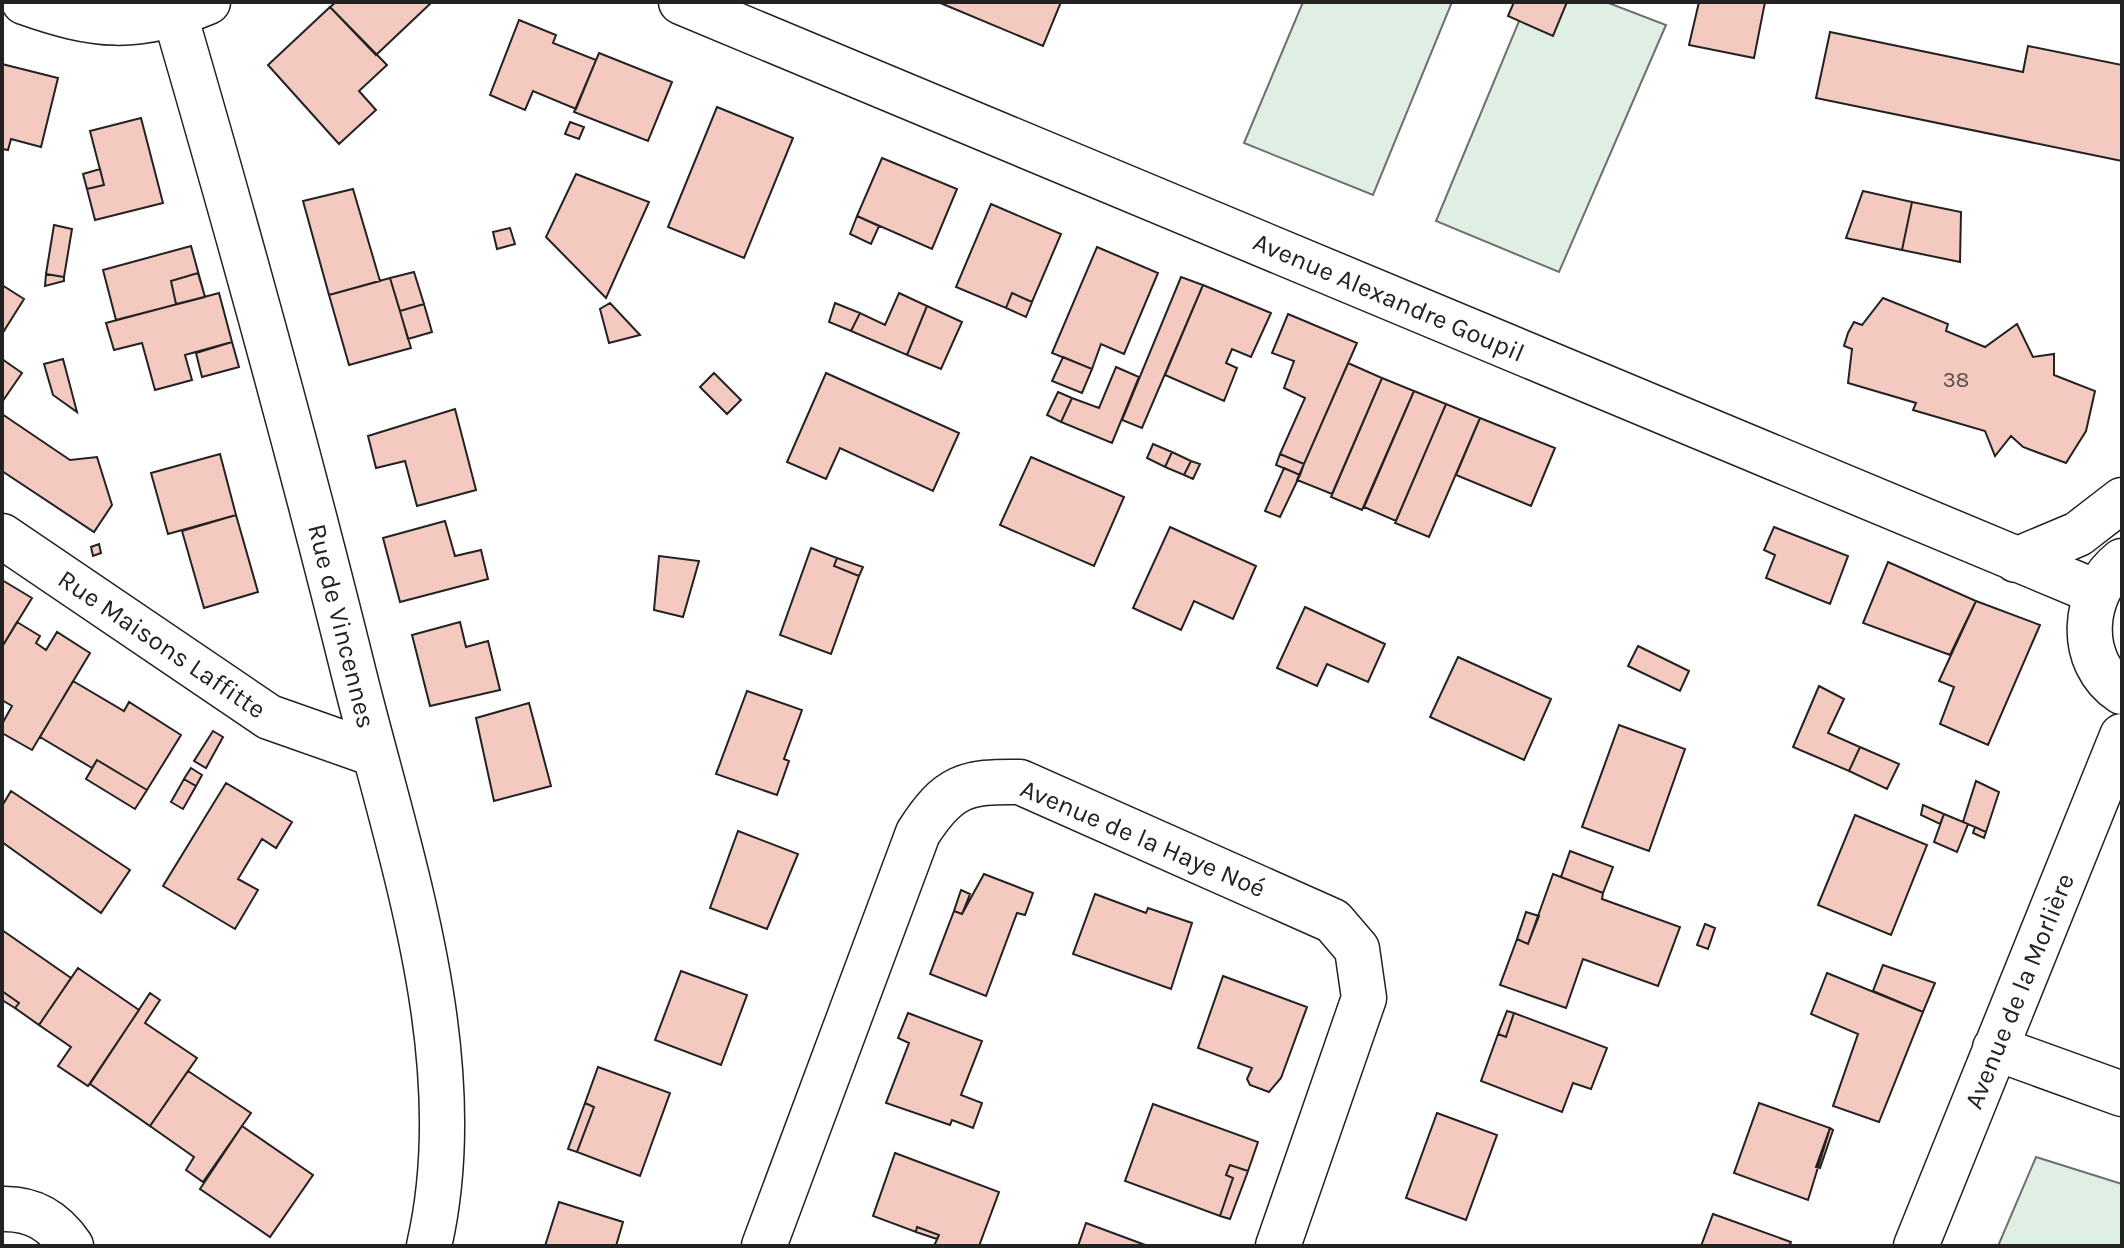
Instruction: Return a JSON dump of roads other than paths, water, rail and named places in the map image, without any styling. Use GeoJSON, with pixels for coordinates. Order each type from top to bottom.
{"type":"FeatureCollection","features":[{"type":"Feature","properties":{"kind":"street"},"geometry":{"type":"LineString","coordinates":[[24,2],[77,20],[127,23],[192,9]]}},
{"type":"Feature","properties":{"kind":"street","name":"Avenue Alexandre Goupil"},"geometry":{"type":"LineString","coordinates":[[681,2],[2016,560],[2109,577]]}},
{"type":"Feature","properties":{"kind":"street","name":"Rue de Vincennes"},"geometry":{"type":"LineString","coordinates":[[192,9],[374,754],[424,939],[443,1118],[435,1217],[429,1246]]}},
{"type":"Feature","properties":{"kind":"street"},"geometry":{"type":"LineString","coordinates":[[2016,560],[2078,534],[2122,500]]}},
{"type":"Feature","properties":{"kind":"street","name":"Rue Maisons Laffitte"},"geometry":{"type":"LineString","coordinates":[[2,536],[269,717],[374,754]]}},
{"type":"Feature","properties":{"kind":"street"},"geometry":{"type":"LineString","coordinates":[[2109,577],[2089,617],[2091,643],[2099,666],[2122,692]]}},
{"type":"Feature","properties":{"kind":"street","name":"Avenue de la Morlière"},"geometry":{"type":"LineString","coordinates":[[1916,1246],[2122,736]]}},
{"type":"Feature","properties":{"kind":"street","name":"Avenue de la Haye Noé"},"geometry":{"type":"LineString","coordinates":[[764,1246],[918,833],[939,801],[980,781],[1020,782],[1246,881],[1333,921],[1357,949],[1364,998],[1278,1246]]}},
{"type":"Feature","properties":{"kind":"street"},"geometry":{"type":"LineString","coordinates":[[1995,1048],[2122,1094]]}},
{"type":"Feature","properties":{"kind":"street"},"geometry":{"type":"LineString","coordinates":[[2,1209],[19,1208],[41,1216],[60,1230],[71,1246]]}}]}
